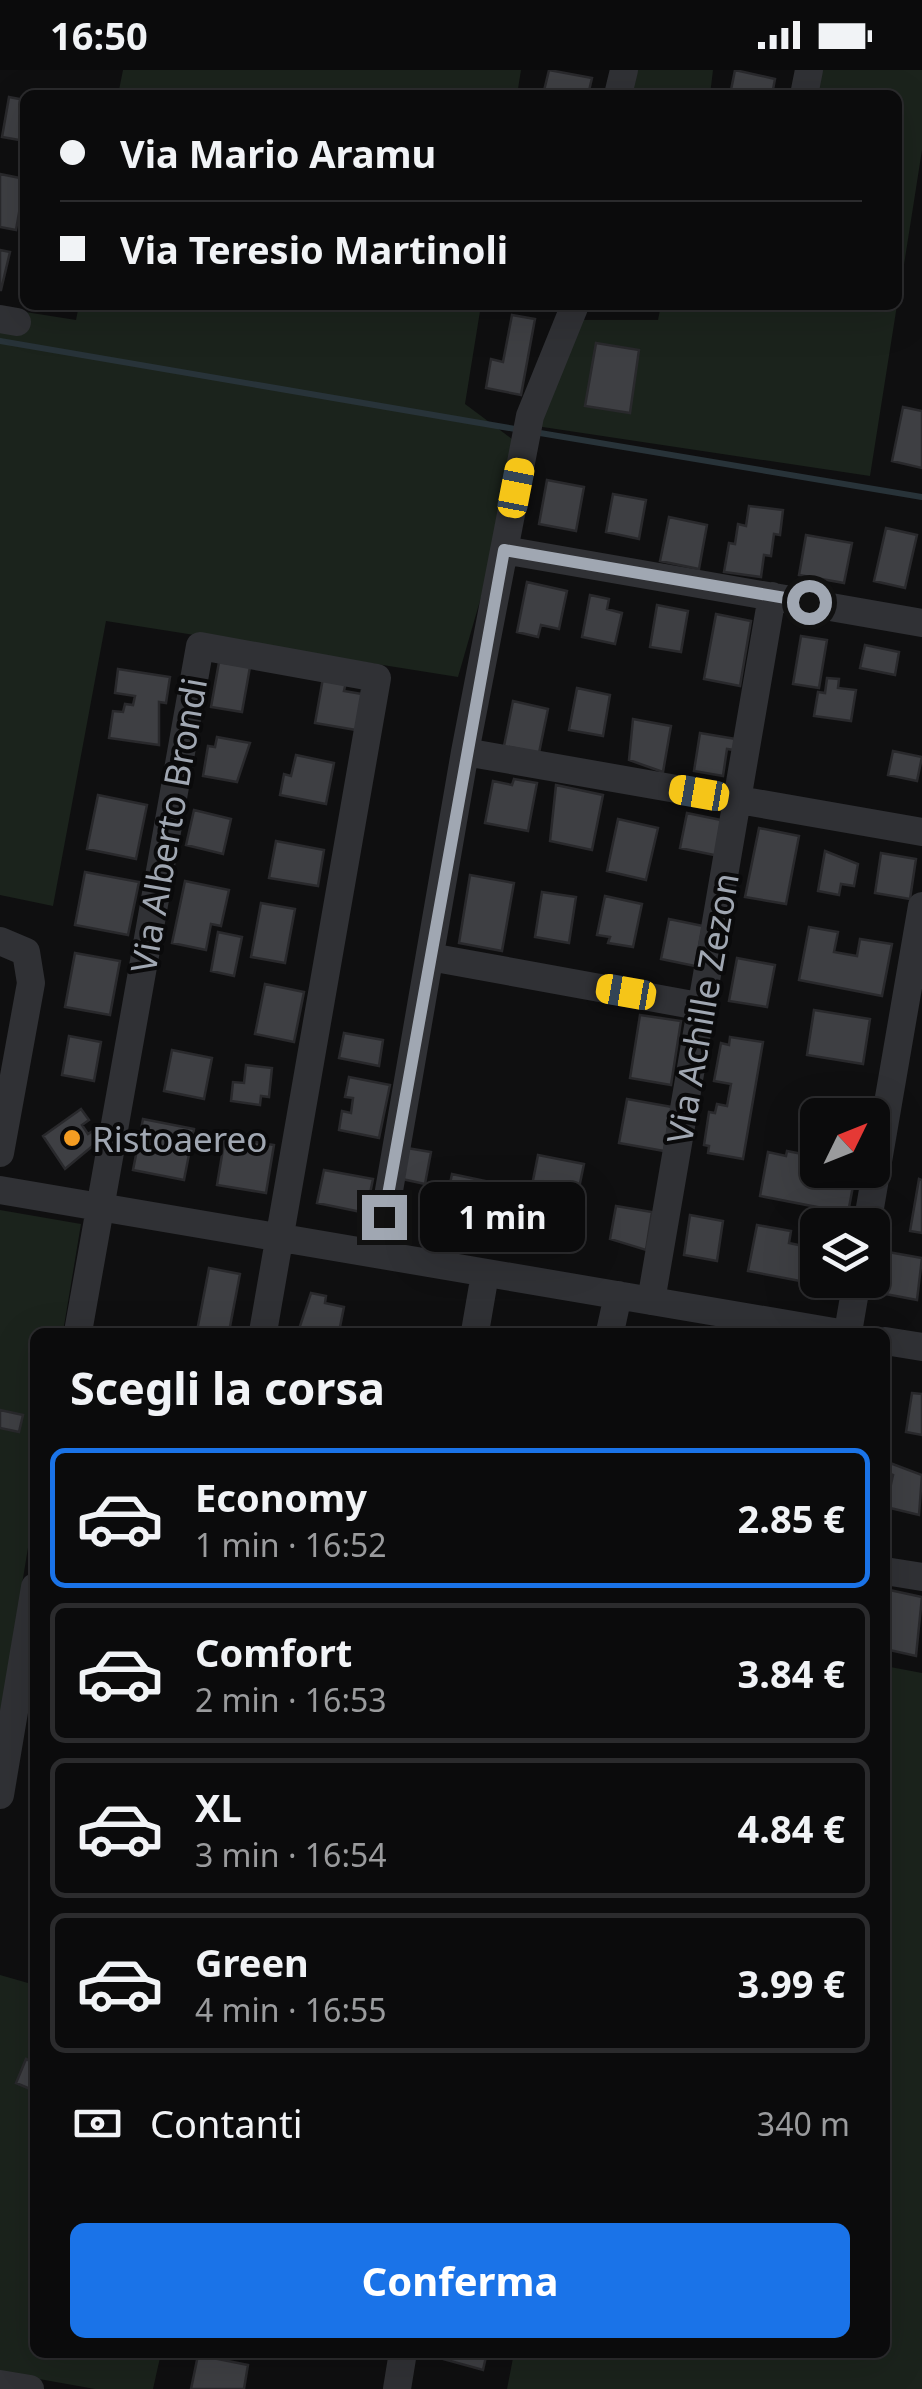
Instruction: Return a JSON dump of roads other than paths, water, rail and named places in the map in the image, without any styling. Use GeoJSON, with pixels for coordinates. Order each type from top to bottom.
{"type":"FeatureCollection","features":[{"type":"Feature","properties":{"kind":"street"},"geometry":{"type":"LineString","coordinates":[[378,1254],[465,752],[530,416],[573,310]]}},
{"type":"Feature","properties":{"kind":"street"},"geometry":{"type":"LineString","coordinates":[[504,550],[922,622]]}},
{"type":"Feature","properties":{"kind":"street","name":"Via Achille Zezon"},"geometry":{"type":"LineString","coordinates":[[651,1301],[772,596]]}},
{"type":"Feature","properties":{"kind":"street","name":"Via Alberto Brondi"},"geometry":{"type":"LineString","coordinates":[[98,1207],[200,646],[378,678],[280,1238]]}},
{"type":"Feature","properties":{"kind":"street"},"geometry":{"type":"LineString","coordinates":[[465,752],[922,832]]}},
{"type":"Feature","properties":{"kind":"street"},"geometry":{"type":"LineString","coordinates":[[870,1208],[922,906]]}},
{"type":"Feature","properties":{"kind":"street"},"geometry":{"type":"LineString","coordinates":[[0,941],[26,952],[31,983],[0,1152]]}},
{"type":"Feature","properties":{"kind":"street"},"geometry":{"type":"LineString","coordinates":[[430,957],[704,1007]]}},
{"type":"Feature","properties":{"kind":"street"},"geometry":{"type":"LineString","coordinates":[[0,1190],[800,1328]]}},
{"type":"Feature","properties":{"kind":"street"},"geometry":{"type":"LineString","coordinates":[[79,1328],[98,1207]]}},
{"type":"Feature","properties":{"kind":"street"},"geometry":{"type":"LineString","coordinates":[[264,1328],[280,1238]]}},
{"type":"Feature","properties":{"kind":"street"},"geometry":{"type":"LineString","coordinates":[[477,1328],[486,1274]]}},
{"type":"Feature","properties":{"kind":"street"},"geometry":{"type":"LineString","coordinates":[[611,1328],[618,1295]]}},
{"type":"Feature","properties":{"kind":"street"},"geometry":{"type":"LineString","coordinates":[[849,1328],[854,1298]]}},
{"type":"Feature","properties":{"kind":"street"},"geometry":{"type":"LineString","coordinates":[[890,1342],[922,1347]]}},
{"type":"Feature","properties":{"kind":"street"},"geometry":{"type":"LineString","coordinates":[[890,1572],[922,1577]]}},
{"type":"Feature","properties":{"kind":"street"},"geometry":{"type":"LineString","coordinates":[[0,1795],[30,1617]]}},
{"type":"Feature","properties":{"kind":"street"},"geometry":{"type":"LineString","coordinates":[[397,2389],[402,2358]]}},
{"type":"Feature","properties":{"kind":"street"},"geometry":{"type":"LineString","coordinates":[[0,2384],[27,2389]]}},
{"type":"Feature","properties":{"kind":"waterway"},"geometry":{"type":"LineString","coordinates":[[0,341],[521,430]]}},
{"type":"Feature","properties":{"kind":"waterway"},"geometry":{"type":"LineString","coordinates":[[534,432],[922,497]]}},
{"type":"Feature","properties":{"kind":"place","name":"Ristoaereo"},"geometry":{"type":"Point","coordinates":[72,1138]}}]}
